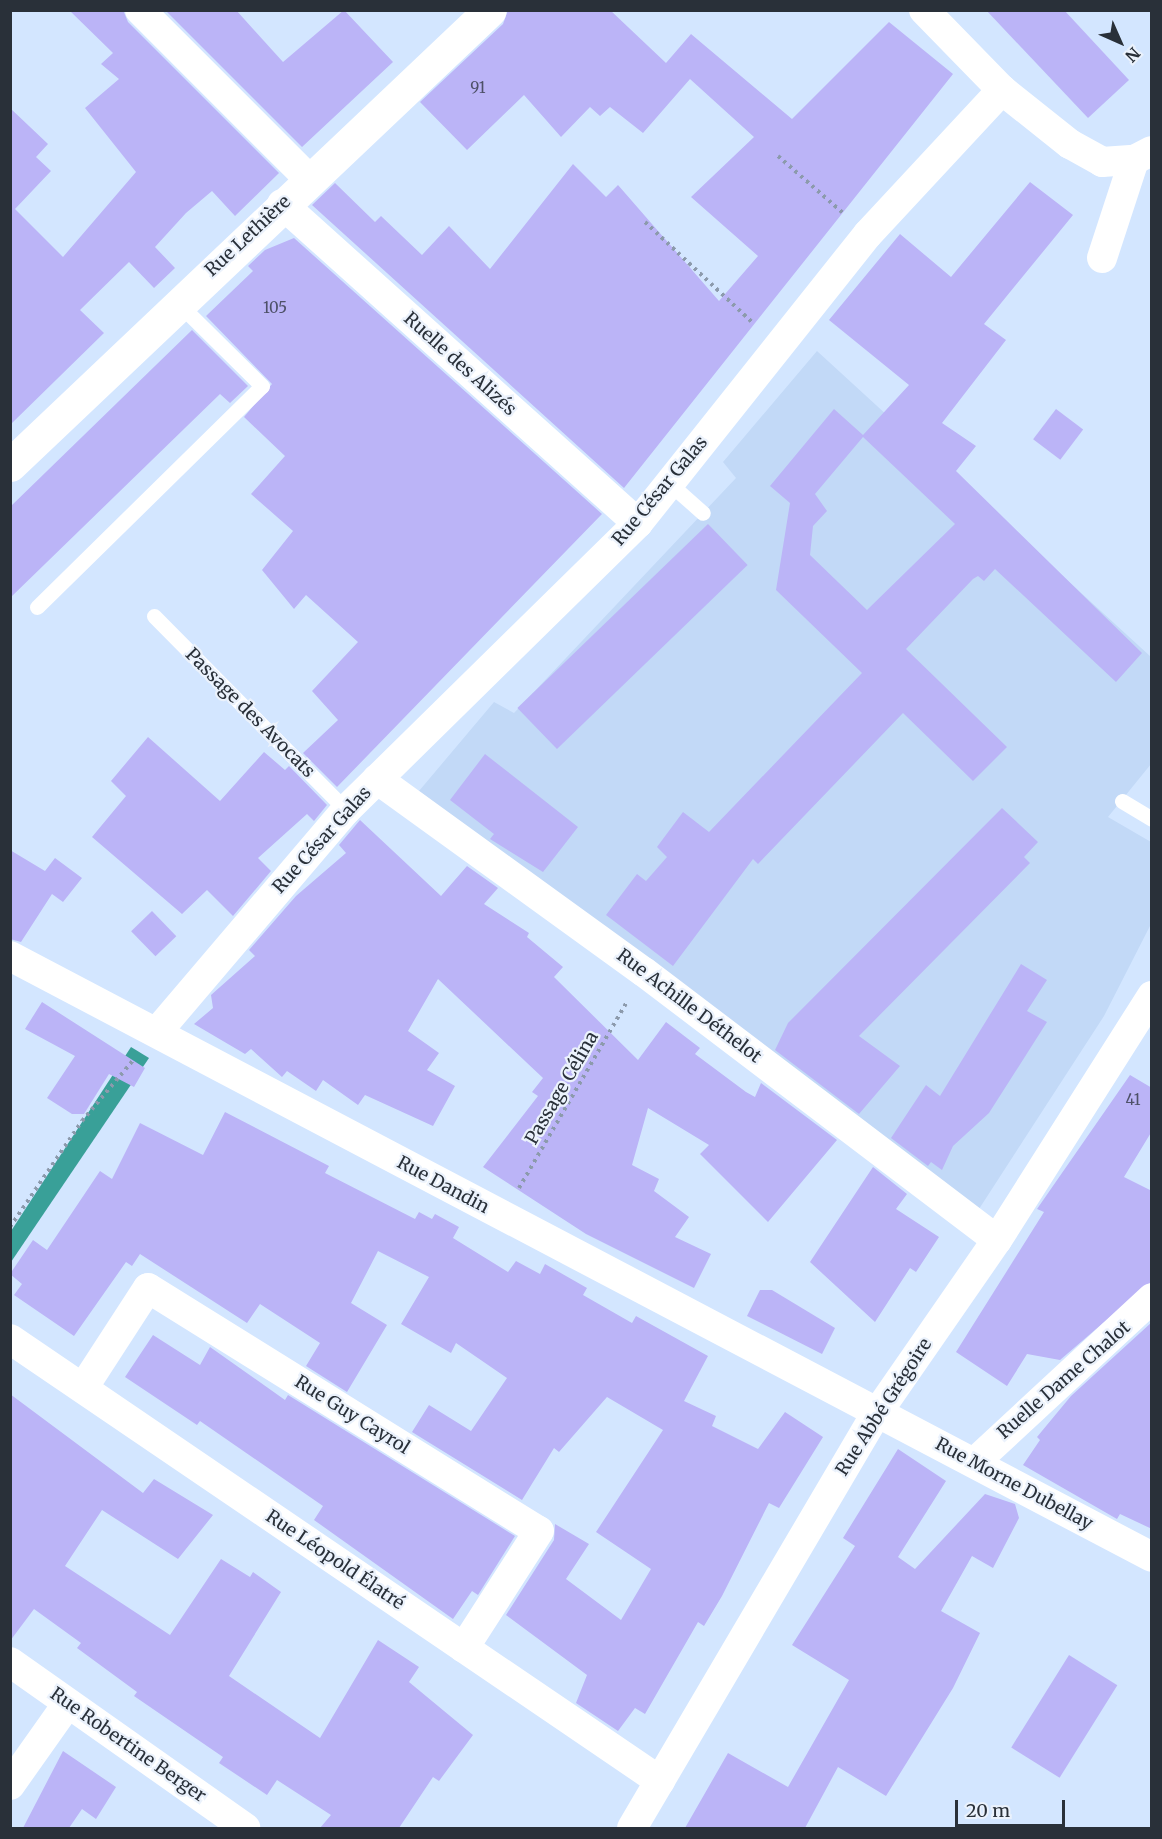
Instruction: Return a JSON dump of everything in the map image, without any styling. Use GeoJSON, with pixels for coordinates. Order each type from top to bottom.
{"type":"FeatureCollection","features":[{"type":"Feature","properties":{"kind":"street"},"geometry":{"type":"LineString","coordinates":[[140,10],[309,179]]}},
{"type":"Feature","properties":{"kind":"street","name":"Rue Lethière"},"geometry":{"type":"LineString","coordinates":[[10,465],[177,302],[490,10]]}},
{"type":"Feature","properties":{"kind":"street"},"geometry":{"type":"LineString","coordinates":[[924,10],[1002,90],[1102,162],[1143,156]]}},
{"type":"Feature","properties":{"kind":"street","name":"Rue César Galas"},"geometry":{"type":"LineString","coordinates":[[157,1032],[346,810],[638,523],[868,234],[1002,90]]}},
{"type":"Feature","properties":{"kind":"street"},"geometry":{"type":"LineString","coordinates":[[1102,258],[1143,156]]}},
{"type":"Feature","properties":{"kind":"street","name":"Ruelle des Alizés"},"geometry":{"type":"LineString","coordinates":[[282,204],[638,523]]}},
{"type":"Feature","properties":{"kind":"street","name":"Rue Achille Déthelot"},"geometry":{"type":"LineString","coordinates":[[377,778],[644,972],[997,1240]]}},
{"type":"Feature","properties":{"kind":"street","name":"Rue Dandin"},"geometry":{"type":"LineString","coordinates":[[10,956],[157,1032],[875,1416]]}},
{"type":"Feature","properties":{"kind":"street","name":"Rue Abbé Grégoire"},"geometry":{"type":"LineString","coordinates":[[632,1828],[875,1416],[1141,1037],[1152,996]]}},
{"type":"Feature","properties":{"kind":"street","name":"Rue Guy Cayrol"},"geometry":{"type":"LineString","coordinates":[[83,1388],[148,1288],[539,1531],[464,1648]]}},
{"type":"Feature","properties":{"kind":"street","name":"Ruelle Dame Chalot"},"geometry":{"type":"LineString","coordinates":[[975,1462],[1152,1298]]}},
{"type":"Feature","properties":{"kind":"street","name":"Rue Léopold Élatré"},"geometry":{"type":"LineString","coordinates":[[10,1339],[660,1781]]}},
{"type":"Feature","properties":{"kind":"street","name":"Rue Morne Dubellay"},"geometry":{"type":"LineString","coordinates":[[875,1416],[975,1462],[1152,1557]]}},
{"type":"Feature","properties":{"kind":"street","name":"Rue Robertine Berger"},"geometry":{"type":"LineString","coordinates":[[10,1662],[245,1828]]}},
{"type":"Feature","properties":{"kind":"street"},"geometry":{"type":"LineString","coordinates":[[10,1785],[68,1703]]}},
{"type":"Feature","properties":{"kind":"lane"},"geometry":{"type":"LineString","coordinates":[[37,607],[262,386],[177,302]]}},
{"type":"Feature","properties":{"kind":"lane"},"geometry":{"type":"LineString","coordinates":[[669,483],[703,513]]}},
{"type":"Feature","properties":{"kind":"lane","name":"Passage des Avocats"},"geometry":{"type":"LineString","coordinates":[[154,616],[346,810]]}},
{"type":"Feature","properties":{"kind":"lane"},"geometry":{"type":"LineString","coordinates":[[1122,801],[1152,819]]}},
{"type":"Feature","properties":{"kind":"path"},"geometry":{"type":"LineString","coordinates":[[778,156],[868,234]]}},
{"type":"Feature","properties":{"kind":"path"},"geometry":{"type":"LineString","coordinates":[[645,222],[755,325],[781,344]]}},
{"type":"Feature","properties":{"kind":"path","name":"Passage Célina"},"geometry":{"type":"LineString","coordinates":[[502,1217],[644,972]]}},
{"type":"Feature","properties":{"kind":"path"},"geometry":{"type":"LineString","coordinates":[[10,1227],[82,1121],[157,1032]]}},
{"type":"Feature","properties":{"kind":"shaded area"},"geometry":{"type":"Polygon","coordinates":[[[817,351],[1151,657],[1151,764],[1108,817],[1151,842],[1151,924],[1104,1016],[979,1209],[419,791],[494,702],[514,713],[736,478],[723,462],[817,351]]]}},
{"type":"Feature","properties":{"kind":"shaded area"},"geometry":{"type":"Polygon","coordinates":[[[131,1047],[149,1058],[11,1262],[11,1231],[131,1047]]]}},
{"type":"Feature","properties":{"kind":"building"},"geometry":{"type":"Polygon","coordinates":[[[69,10],[123,10],[128,22],[279,173],[235,216],[212,191],[186,213],[155,247],[175,268],[154,288],[129,262],[80,310],[104,333],[10,425],[10,108],[48,144],[36,157],[51,171],[15,209],[63,257],[136,172],[85,108],[119,79],[101,64],[113,53],[69,10]]]}},
{"type":"Feature","properties":{"kind":"building"},"geometry":{"type":"Polygon","coordinates":[[[165,10],[236,10],[283,62],[344,10],[393,62],[302,147],[165,10]]]}},
{"type":"Feature","properties":{"kind":"building"},"geometry":{"type":"Polygon","coordinates":[[[508,10],[610,10],[666,63],[691,34],[792,119],[889,22],[953,74],[624,488],[312,205],[335,183],[375,222],[381,216],[422,255],[449,226],[490,269],[573,164],[606,197],[618,185],[719,301],[758,256],[691,197],[754,137],[690,79],[643,133],[610,107],[600,116],[590,107],[561,137],[524,95],[467,150],[420,102],[503,24],[508,10]]]}},
{"type":"Feature","properties":{"kind":"building"},"geometry":{"type":"Polygon","coordinates":[[[986,10],[1064,10],[1129,80],[1088,118],[986,10]]]}},
{"type":"Feature","properties":{"kind":"building"},"geometry":{"type":"Polygon","coordinates":[[[1030,182],[1073,215],[984,324],[1006,340],[942,423],[976,446],[956,471],[1142,653],[1116,682],[995,569],[984,581],[978,576],[973,579],[906,649],[1007,747],[973,781],[903,713],[758,864],[753,859],[673,966],[606,915],[637,874],[646,881],[667,857],[657,847],[683,812],[709,832],[862,673],[776,590],[790,503],[770,486],[834,409],[863,435],[909,385],[829,320],[900,234],[951,277],[1030,182]],[[863,437],[815,494],[827,511],[813,526],[810,555],[867,610],[955,524],[863,437]]]}},
{"type":"Feature","properties":{"kind":"building"},"geometry":{"type":"Polygon","coordinates":[[[294,238],[602,514],[337,787],[303,753],[338,720],[312,691],[358,642],[306,595],[294,609],[262,570],[293,531],[251,494],[285,456],[244,417],[272,384],[206,316],[253,271],[248,266],[265,250],[294,238]]]}},
{"type":"Feature","properties":{"kind":"building"},"geometry":{"type":"Polygon","coordinates":[[[192,330],[248,386],[230,403],[220,394],[10,598],[10,507],[192,330]]]}},
{"type":"Feature","properties":{"kind":"building"},"geometry":{"type":"Polygon","coordinates":[[[1056,409],[1083,429],[1060,460],[1033,439],[1056,409]]]}},
{"type":"Feature","properties":{"kind":"building"},"geometry":{"type":"Polygon","coordinates":[[[708,524],[748,565],[557,749],[517,708],[708,524]]]}},
{"type":"Feature","properties":{"kind":"building"},"geometry":{"type":"Polygon","coordinates":[[[148,737],[220,801],[264,752],[285,770],[289,766],[327,805],[314,821],[307,814],[258,858],[271,871],[233,916],[207,890],[182,914],[92,837],[126,796],[111,781],[148,737]]]}},
{"type":"Feature","properties":{"kind":"building"},"geometry":{"type":"Polygon","coordinates":[[[485,754],[578,827],[543,872],[490,839],[494,834],[450,800],[485,754]]]}},
{"type":"Feature","properties":{"kind":"building"},"geometry":{"type":"Polygon","coordinates":[[[1002,808],[1038,842],[1024,857],[1030,863],[859,1036],[900,1066],[859,1114],[775,1050],[788,1023],[1002,808]]]}},
{"type":"Feature","properties":{"kind":"building"},"geometry":{"type":"Polygon","coordinates":[[[360,820],[441,896],[467,866],[498,888],[484,904],[529,933],[527,937],[563,967],[554,977],[638,1060],[666,1022],[700,1048],[695,1054],[746,1092],[755,1097],[761,1083],[837,1140],[768,1222],[700,1154],[709,1145],[648,1108],[632,1165],[659,1179],[654,1191],[689,1217],[675,1237],[711,1254],[694,1288],[586,1234],[483,1167],[538,1096],[532,1092],[543,1078],[438,979],[408,1031],[439,1053],[427,1070],[455,1086],[433,1126],[365,1095],[358,1105],[323,1080],[316,1091],[287,1071],[282,1077],[251,1049],[245,1054],[194,1024],[213,1008],[211,995],[255,956],[249,950],[296,896],[346,853],[339,845],[360,820]]]}},
{"type":"Feature","properties":{"kind":"building"},"geometry":{"type":"Polygon","coordinates":[[[10,850],[45,871],[55,858],[82,878],[63,902],[52,894],[21,942],[10,939],[10,850]]]}},
{"type":"Feature","properties":{"kind":"building"},"geometry":{"type":"Polygon","coordinates":[[[152,911],[176,936],[155,956],[131,931],[152,911]]]}},
{"type":"Feature","properties":{"kind":"building"},"geometry":{"type":"Polygon","coordinates":[[[1021,964],[1047,980],[1027,1011],[1047,1022],[989,1113],[953,1146],[942,1170],[931,1162],[928,1166],[891,1138],[926,1085],[940,1096],[1021,964]]]}},
{"type":"Feature","properties":{"kind":"building"},"geometry":{"type":"Polygon","coordinates":[[[42,1002],[145,1068],[134,1087],[109,1074],[84,1114],[72,1114],[47,1098],[75,1056],[25,1029],[42,1002]]]}},
{"type":"Feature","properties":{"kind":"building"},"geometry":{"type":"Polygon","coordinates":[[[1130,1075],[1152,1088],[1152,1131],[1124,1177],[1152,1191],[1152,1281],[1060,1360],[1027,1354],[1007,1386],[956,1352],[1044,1212],[1037,1209],[1130,1075]]]}},
{"type":"Feature","properties":{"kind":"building"},"geometry":{"type":"Polygon","coordinates":[[[225,1112],[329,1166],[325,1173],[415,1219],[419,1212],[432,1219],[435,1214],[459,1227],[453,1238],[508,1272],[516,1261],[540,1274],[545,1264],[587,1288],[583,1295],[632,1323],[636,1316],[708,1356],[684,1401],[716,1416],[712,1426],[758,1449],[785,1412],[823,1437],[779,1508],[769,1503],[722,1596],[704,1626],[698,1622],[645,1714],[635,1708],[618,1731],[576,1703],[587,1675],[506,1615],[554,1540],[555,1524],[589,1544],[566,1579],[621,1620],[651,1569],[596,1532],[663,1430],[607,1397],[559,1452],[554,1448],[522,1500],[412,1432],[429,1405],[471,1431],[507,1378],[456,1343],[451,1353],[401,1324],[429,1277],[378,1251],[351,1303],[387,1325],[347,1392],[306,1366],[320,1343],[260,1304],[247,1323],[140,1254],[132,1266],[126,1262],[74,1336],[14,1295],[22,1284],[10,1274],[33,1240],[47,1250],[100,1171],[112,1179],[140,1123],[203,1155],[225,1112]]]}},
{"type":"Feature","properties":{"kind":"building"},"geometry":{"type":"Polygon","coordinates":[[[873,1167],[907,1194],[896,1209],[939,1237],[916,1272],[910,1268],[875,1322],[810,1262],[873,1167]]]}},
{"type":"Feature","properties":{"kind":"building"},"geometry":{"type":"Polygon","coordinates":[[[760,1290],[772,1290],[835,1328],[822,1354],[747,1316],[760,1290]]]}},
{"type":"Feature","properties":{"kind":"building"},"geometry":{"type":"Polygon","coordinates":[[[1152,1322],[1152,1529],[1120,1514],[1117,1519],[1023,1465],[1040,1440],[1037,1437],[1071,1396],[1152,1322]]]}},
{"type":"Feature","properties":{"kind":"building"},"geometry":{"type":"Polygon","coordinates":[[[153,1335],[200,1365],[210,1347],[285,1400],[288,1395],[515,1536],[478,1595],[472,1591],[453,1619],[314,1520],[323,1506],[200,1421],[197,1425],[125,1377],[153,1335]]]}},
{"type":"Feature","properties":{"kind":"building"},"geometry":{"type":"Polygon","coordinates":[[[10,1394],[143,1493],[154,1479],[213,1515],[178,1559],[102,1510],[65,1566],[170,1635],[221,1559],[250,1577],[253,1572],[281,1592],[229,1676],[320,1738],[378,1640],[419,1667],[409,1682],[473,1735],[439,1781],[433,1777],[399,1828],[320,1828],[331,1815],[277,1780],[267,1795],[219,1763],[223,1757],[134,1696],[137,1692],[77,1648],[81,1643],[34,1609],[10,1641],[10,1394]]]}},
{"type":"Feature","properties":{"kind":"building"},"geometry":{"type":"Polygon","coordinates":[[[898,1449],[946,1481],[898,1557],[915,1569],[985,1494],[1015,1504],[1019,1518],[993,1568],[972,1556],[941,1611],[980,1633],[953,1688],[886,1796],[838,1767],[805,1828],[685,1828],[728,1753],[788,1787],[849,1680],[792,1645],[855,1546],[843,1538],[898,1449]]]}},
{"type":"Feature","properties":{"kind":"building"},"geometry":{"type":"Polygon","coordinates":[[[1069,1655],[1117,1685],[1060,1778],[1011,1747],[1069,1655]]]}},
{"type":"Feature","properties":{"kind":"building"},"geometry":{"type":"Polygon","coordinates":[[[63,1751],[116,1787],[96,1819],[82,1809],[69,1828],[23,1828],[63,1751]]]}}]}
